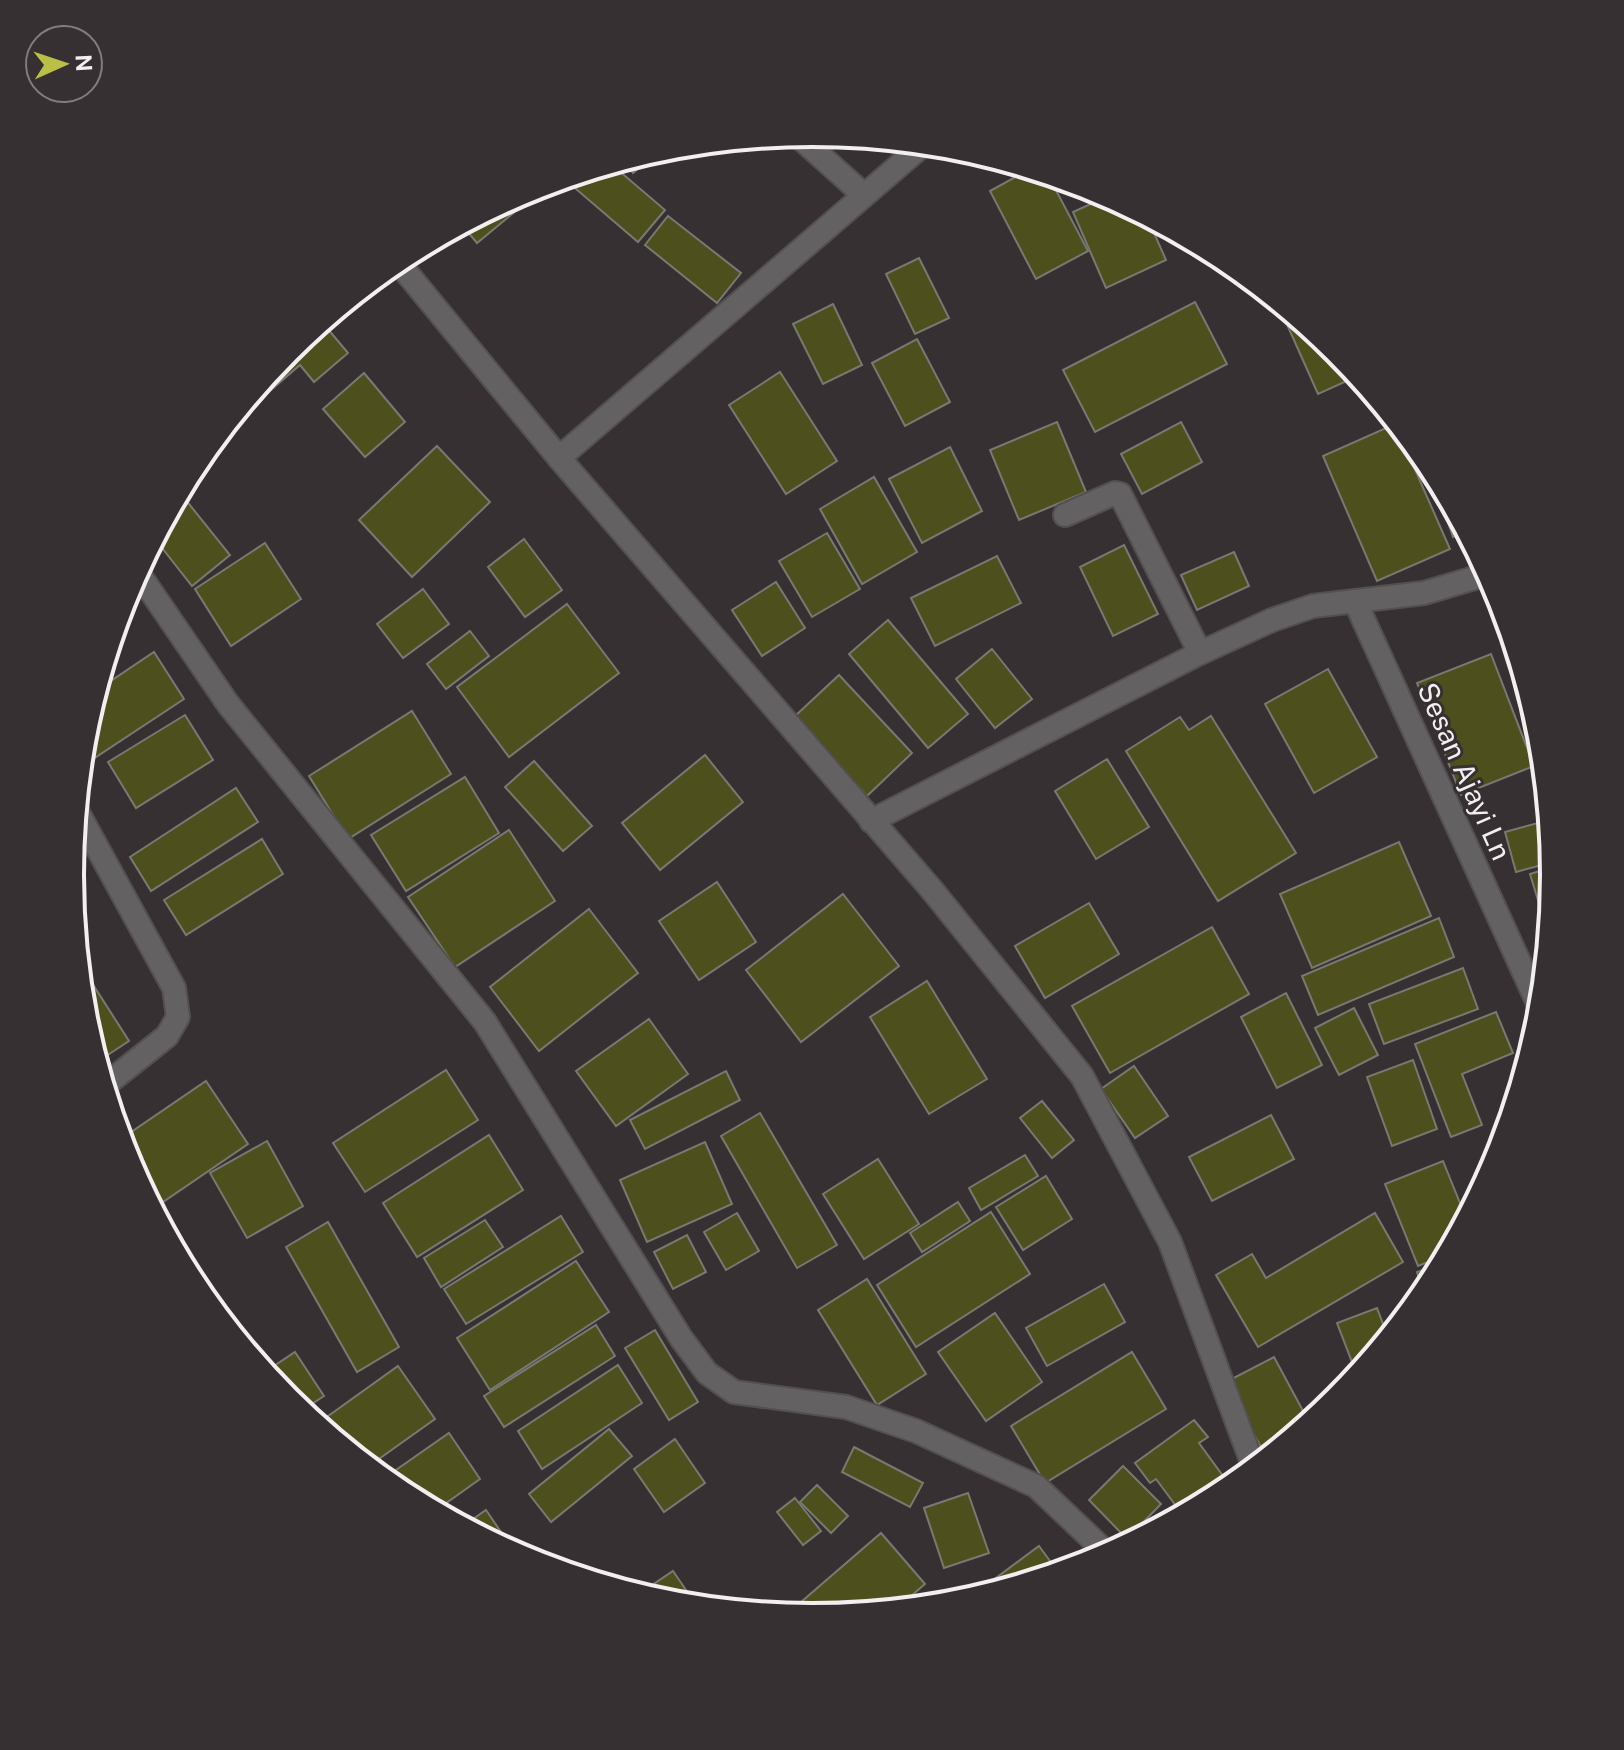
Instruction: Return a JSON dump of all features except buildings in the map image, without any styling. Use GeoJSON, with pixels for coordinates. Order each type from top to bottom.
{"type":"FeatureCollection","features":[{"type":"Feature","properties":{"kind":"street"},"geometry":{"type":"LineString","coordinates":[[810,147],[864,195]]}},
{"type":"Feature","properties":{"kind":"street"},"geometry":{"type":"LineString","coordinates":[[559,458],[912,154]]}},
{"type":"Feature","properties":{"kind":"street"},"geometry":{"type":"LineString","coordinates":[[406,272],[559,458],[932,890],[1082,1076],[1170,1242],[1250,1457]]}},
{"type":"Feature","properties":{"kind":"street"},"geometry":{"type":"LineString","coordinates":[[1065,515],[1115,493],[1120,494],[1200,653]]}},
{"type":"Feature","properties":{"kind":"street"},"geometry":{"type":"LineString","coordinates":[[871,821],[1200,653],[1272,620],[1313,606],[1424,593],[1476,577]]}},
{"type":"Feature","properties":{"kind":"street"},"geometry":{"type":"LineString","coordinates":[[145,583],[228,704],[485,1022],[681,1338],[707,1373],[734,1392],[846,1407],[916,1431],[1036,1486],[1098,1545]]}},
{"type":"Feature","properties":{"kind":"street","name":"Sesan Ajayi Ln"},"geometry":{"type":"LineString","coordinates":[[1355,601],[1531,988]]}},
{"type":"Feature","properties":{"kind":"street"},"geometry":{"type":"LineString","coordinates":[[86,827],[174,988],[178,1017],[167,1036],[114,1078]]}}]}
